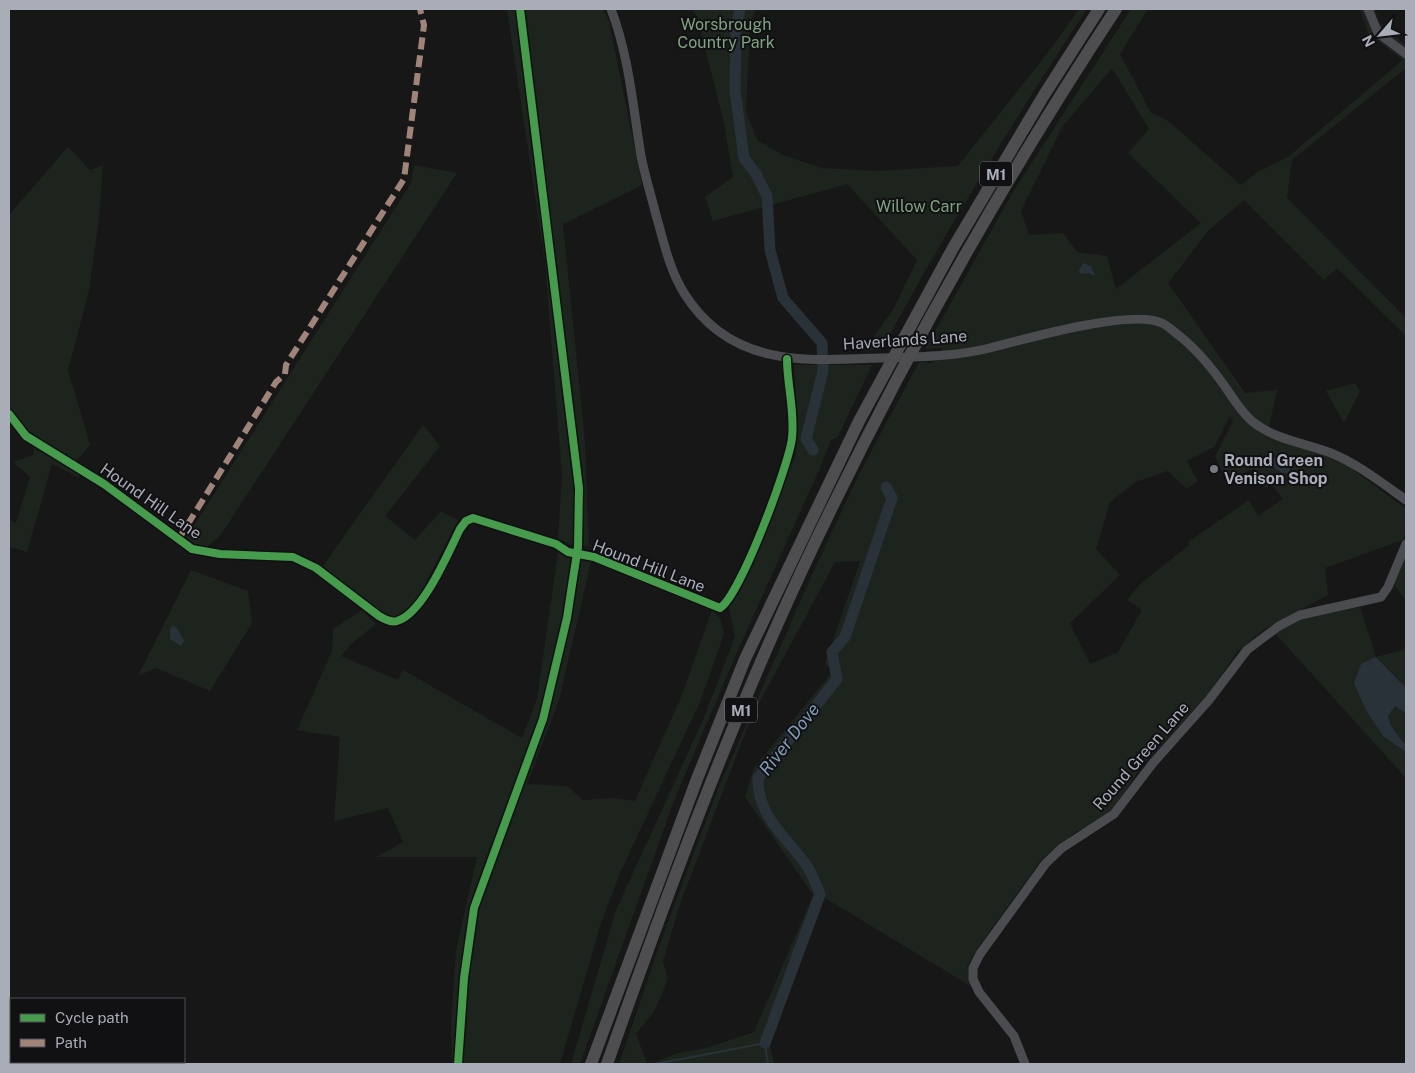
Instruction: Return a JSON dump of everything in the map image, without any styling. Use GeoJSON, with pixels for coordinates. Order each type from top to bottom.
{"type":"FeatureCollection","features":[{"type":"Feature","properties":{"kind":"highway","name":"M1"},"geometry":{"type":"LineString","coordinates":[[591,1064],[696,779],[745,659],[883,374],[1017,139],[1099,9]]}},
{"type":"Feature","properties":{"kind":"highway","name":"M1"},"geometry":{"type":"LineString","coordinates":[[607,1064],[661,910],[712,779],[801,572],[918,339],[1023,158],[1116,9]]}},
{"type":"Feature","properties":{"kind":"street","name":"Haverlands Lane"},"geometry":{"type":"LineString","coordinates":[[611,9],[622,42],[648,187],[665,251],[676,277],[692,304],[722,332],[751,349],[787,358],[831,360],[939,356],[987,349],[1067,329],[1129,320],[1158,322],[1190,344],[1207,362],[1244,413],[1257,425],[1269,432],[1330,453],[1353,464],[1406,500]]}},
{"type":"Feature","properties":{"kind":"street"},"geometry":{"type":"LineString","coordinates":[[1368,9],[1378,33],[1406,54]]}},
{"type":"Feature","properties":{"kind":"street","name":"Hound Hill Lane"},"geometry":{"type":"LineString","coordinates":[[9,414],[26,436],[104,484],[192,549],[220,554],[293,557],[316,568],[388,621],[397,621],[409,614],[420,603],[460,529],[466,521],[473,518],[556,544],[568,552],[588,555],[720,608],[726,604],[736,588],[789,459],[793,423],[787,358]]}},
{"type":"Feature","properties":{"kind":"street","name":"Round Green Lane"},"geometry":{"type":"LineString","coordinates":[[1024,1064],[1014,1036],[984,1001],[972,975],[975,962],[1014,907],[1053,856],[1070,842],[1105,822],[1121,806],[1153,763],[1209,700],[1246,650],[1279,626],[1300,615],[1381,597],[1388,588],[1406,544]]}},
{"type":"Feature","properties":{"kind":"green space"},"geometry":{"type":"Polygon","coordinates":[[[507,9],[603,9],[609,21],[642,185],[563,224],[585,442],[589,546],[571,545],[558,538],[562,475],[545,262],[507,9]]]}},
{"type":"Feature","properties":{"kind":"green space","name":"Willow Carr"},"geometry":{"type":"Polygon","coordinates":[[[691,9],[756,9],[750,24],[746,112],[757,140],[783,155],[822,168],[878,171],[958,166],[1049,51],[1079,9],[1087,9],[981,177],[930,262],[882,349],[864,351],[894,308],[917,260],[847,184],[713,221],[705,197],[733,177],[724,123],[697,16],[691,9]]]}},
{"type":"Feature","properties":{"kind":"green space"},"geometry":{"type":"Polygon","coordinates":[[[1131,9],[1148,9],[1120,54],[1151,113],[1167,120],[1241,185],[1257,172],[1288,157],[1403,60],[1368,33],[1360,9],[1375,9],[1379,22],[1406,46],[1406,68],[1292,160],[1287,198],[1406,318],[1406,336],[1337,268],[1324,280],[1244,200],[1209,230],[1168,283],[1245,393],[1277,390],[1269,427],[1347,465],[1406,509],[1406,529],[1403,540],[1325,568],[1328,595],[1263,630],[1237,652],[1207,696],[1141,767],[1112,812],[1075,833],[1042,859],[979,946],[967,967],[972,987],[825,898],[770,1046],[774,1064],[619,1064],[658,949],[718,789],[810,579],[859,474],[919,362],[932,363],[943,348],[925,349],[1014,190],[1131,9]],[[1112,68],[1062,127],[1021,211],[1029,235],[1063,233],[1077,252],[1107,256],[1116,289],[1201,223],[1128,153],[1149,129],[1112,68]],[[1230,416],[1214,447],[1187,461],[1198,481],[1187,489],[1167,471],[1136,482],[1110,502],[1096,549],[1120,575],[1070,623],[1090,664],[1118,652],[1142,610],[1127,600],[1140,584],[1189,545],[1188,542],[1249,500],[1258,516],[1283,499],[1272,485],[1265,488],[1254,469],[1238,475],[1234,473],[1224,476],[1215,456],[1233,421],[1230,416]],[[860,561],[835,562],[751,718],[680,904],[663,962],[668,979],[655,1010],[636,1034],[647,1063],[656,1062],[678,1053],[706,1048],[754,1032],[813,895],[745,797],[754,768],[833,671],[825,664],[860,561]]]}},
{"type":"Feature","properties":{"kind":"green space"},"geometry":{"type":"Polygon","coordinates":[[[68,147],[90,170],[103,165],[99,218],[89,291],[68,370],[90,445],[76,461],[29,434],[9,409],[9,215],[68,147]]]}},
{"type":"Feature","properties":{"kind":"green space"},"geometry":{"type":"Polygon","coordinates":[[[414,165],[457,173],[220,536],[204,549],[193,546],[185,540],[411,183],[414,165]]]}},
{"type":"Feature","properties":{"kind":"green space"},"geometry":{"type":"Polygon","coordinates":[[[794,365],[872,365],[838,437],[831,440],[738,650],[675,798],[580,1064],[571,1064],[616,910],[703,720],[735,637],[729,608],[741,589],[796,454],[798,423],[794,365]]]}},
{"type":"Feature","properties":{"kind":"green space"},"geometry":{"type":"Polygon","coordinates":[[[1355,383],[1360,391],[1344,423],[1326,391],[1355,383]]]}},
{"type":"Feature","properties":{"kind":"green space"},"geometry":{"type":"Polygon","coordinates":[[[423,425],[440,446],[385,516],[415,540],[441,511],[458,520],[414,606],[398,617],[387,617],[323,566],[423,425]]]}},
{"type":"Feature","properties":{"kind":"green space"},"geometry":{"type":"Polygon","coordinates":[[[34,448],[77,470],[80,478],[52,464],[27,552],[9,547],[9,520],[16,523],[30,477],[13,462],[33,455],[34,448]]]}},
{"type":"Feature","properties":{"kind":"green space"},"geometry":{"type":"Polygon","coordinates":[[[1406,552],[1406,601],[1394,584],[1406,552]]]}},
{"type":"Feature","properties":{"kind":"green space"},"geometry":{"type":"Polygon","coordinates":[[[558,553],[591,562],[559,700],[527,784],[567,786],[583,800],[613,798],[635,801],[682,695],[712,610],[720,618],[724,634],[700,702],[620,873],[601,923],[560,1064],[452,1064],[451,1023],[456,951],[477,857],[376,857],[403,842],[388,808],[334,821],[340,737],[297,730],[332,651],[333,629],[362,610],[376,624],[351,644],[341,656],[398,680],[403,670],[522,738],[537,699],[558,553]]]}},
{"type":"Feature","properties":{"kind":"green space"},"geometry":{"type":"Polygon","coordinates":[[[191,570],[248,591],[252,623],[210,691],[156,668],[138,676],[191,570]]]}},
{"type":"Feature","properties":{"kind":"green space"},"geometry":{"type":"Polygon","coordinates":[[[1360,607],[1376,657],[1383,736],[1406,752],[1406,778],[1275,633],[1299,619],[1360,607]]]}},
{"type":"Feature","properties":{"kind":"green space"},"geometry":{"type":"Polygon","coordinates":[[[1406,649],[1406,688],[1376,657],[1406,649]]]}},
{"type":"Feature","properties":{"kind":"green space"},"geometry":{"type":"Polygon","coordinates":[[[1395,706],[1406,713],[1406,742],[1404,743],[1391,726],[1388,715],[1395,706]]]}},
{"type":"Feature","properties":{"kind":"shaded area"},"geometry":{"type":"Polygon","coordinates":[[[1083,263],[1091,266],[1095,276],[1089,273],[1081,274],[1079,271],[1083,263]]]}},
{"type":"Feature","properties":{"kind":"shaded area"},"geometry":{"type":"Polygon","coordinates":[[[1273,458],[1281,458],[1291,471],[1280,472],[1271,465],[1273,458]]]}},
{"type":"Feature","properties":{"kind":"shaded area"},"geometry":{"type":"Polygon","coordinates":[[[173,626],[177,628],[184,641],[181,646],[170,639],[170,629],[173,626]]]}},
{"type":"Feature","properties":{"kind":"shaded area"},"geometry":{"type":"Polygon","coordinates":[[[1376,657],[1406,688],[1406,713],[1395,706],[1388,716],[1391,726],[1404,743],[1406,742],[1406,752],[1383,736],[1366,710],[1354,683],[1361,664],[1376,657]]]}},
{"type":"Feature","properties":{"kind":"waterway","name":"River Dove"},"geometry":{"type":"LineString","coordinates":[[740,9],[736,29],[735,91],[744,158],[756,174],[767,196],[770,250],[783,298],[822,343],[823,371],[806,439],[813,450]]}},
{"type":"Feature","properties":{"kind":"waterway","name":"River Dove"},"geometry":{"type":"LineString","coordinates":[[765,1043],[820,894],[807,866],[775,826],[762,804],[758,778],[837,679],[832,652],[845,637],[892,498],[886,487]]}},
{"type":"Feature","properties":{"kind":"waterway"},"geometry":{"type":"LineString","coordinates":[[655,1064],[765,1043],[768,1064]]}},
{"type":"Feature","properties":{"kind":"marked path"},"geometry":{"type":"LineString","coordinates":[[178,540],[276,382],[285,374],[286,365],[404,179],[424,25],[420,9]]}},
{"type":"Feature","properties":{"kind":"cycle path"},"geometry":{"type":"LineString","coordinates":[[458,1064],[464,978],[474,908],[543,719],[567,618],[578,547],[579,488],[520,9]]}},
{"type":"Feature","properties":{"kind":"cycle path"},"geometry":{"type":"LineString","coordinates":[[9,414],[26,436],[104,484],[192,549],[220,554],[293,557],[316,568],[379,616],[390,621],[397,621],[407,616],[416,607],[434,581],[460,529],[466,521],[473,518],[556,544],[568,552],[594,557],[720,608],[729,598],[751,556],[789,453],[793,428],[787,359]]}},
{"type":"Feature","properties":{"kind":"place","name":"Round Green Venison Shop"},"geometry":{"type":"Point","coordinates":[1214,469]}},
{"type":"Feature","properties":{"kind":"park label","name":"Worsbrough Country Park"},"geometry":{"type":"Point","coordinates":[726,33]}}]}
